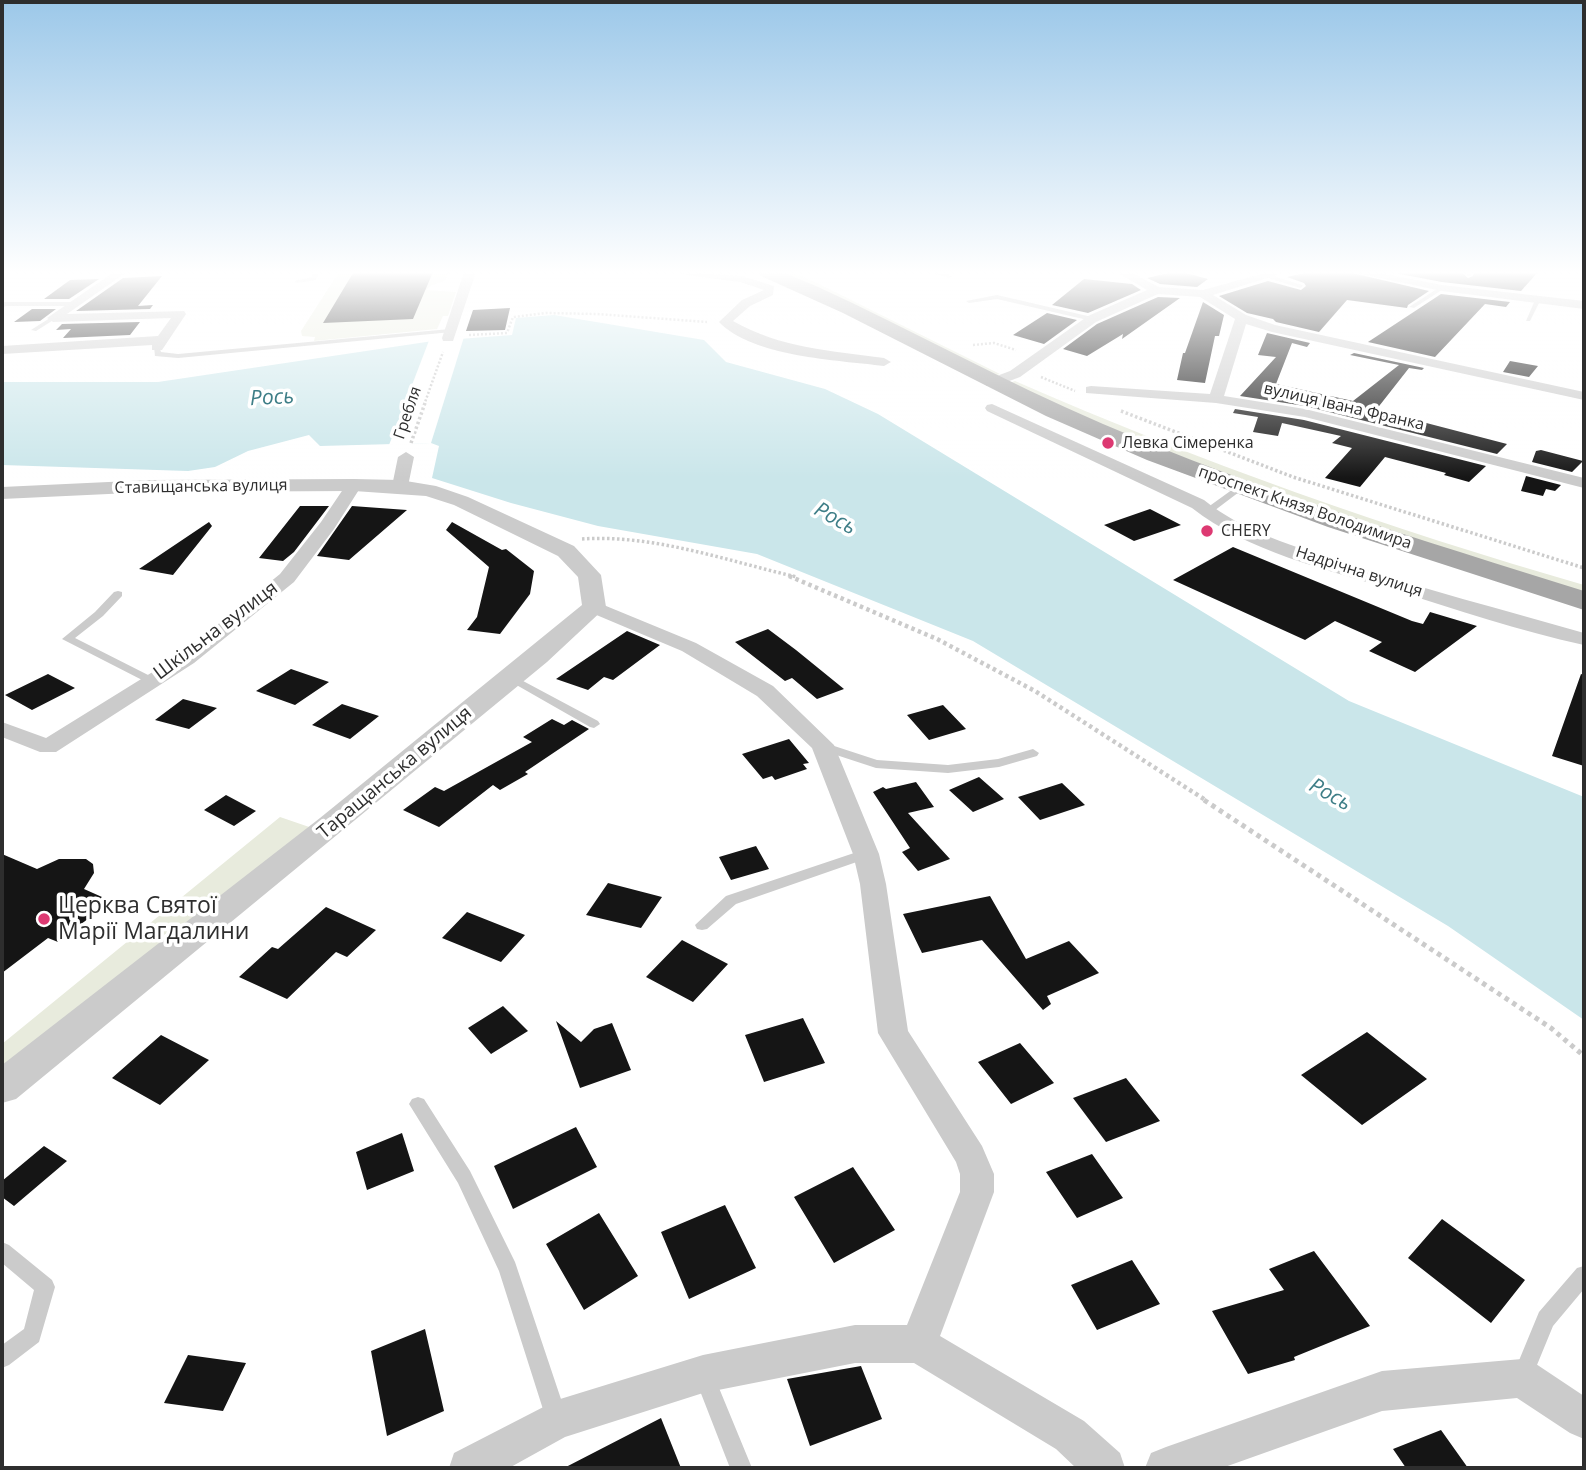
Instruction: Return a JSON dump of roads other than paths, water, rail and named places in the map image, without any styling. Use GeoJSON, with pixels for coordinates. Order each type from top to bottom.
{"type":"FeatureCollection","features":[{"type":"Feature","properties":{"kind":"main road","name":"проспект Князя Володимира"},"geometry":{"type":"LineString","coordinates":[[921,341],[1096,430],[1240,487],[1584,601]]}},
{"type":"Feature","properties":{"kind":"main road","name":"проспект Князя Володимира"},"geometry":{"type":"LineString","coordinates":[[1005,384],[1129,424],[1269,477],[1493,552],[1584,578]]}},
{"type":"Feature","properties":{"kind":"street"},"geometry":{"type":"LineString","coordinates":[[2,350],[160,344],[162,341]]}},
{"type":"Feature","properties":{"kind":"street"},"geometry":{"type":"LineString","coordinates":[[763,341],[884,362]]}},
{"type":"Feature","properties":{"kind":"street"},"geometry":{"type":"LineString","coordinates":[[1005,384],[1062,341]]}},
{"type":"Feature","properties":{"kind":"street"},"geometry":{"type":"LineString","coordinates":[[1216,399],[1235,341]]}},
{"type":"Feature","properties":{"kind":"street"},"geometry":{"type":"LineString","coordinates":[[1330,341],[1584,396]]}},
{"type":"Feature","properties":{"kind":"street","name":"Надрічна вулиця"},"geometry":{"type":"LineString","coordinates":[[1005,384],[1207,512],[1261,540],[1345,569],[1584,639]]}},
{"type":"Feature","properties":{"kind":"street","name":"вулиця Івана Франка"},"geometry":{"type":"LineString","coordinates":[[1085,392],[1216,399],[1305,413],[1584,483]]}},
{"type":"Feature","properties":{"kind":"street"},"geometry":{"type":"LineString","coordinates":[[406,457],[400,486],[429,490],[461,501],[566,551],[589,575],[594,607],[689,647],[765,691],[822,746],[866,854],[873,884],[893,1033],[970,1156],[977,1174],[977,1192],[918,1345]]}},
{"type":"Feature","properties":{"kind":"street","name":"Шкільна вулиця"},"geometry":{"type":"LineString","coordinates":[[2,729],[48,747],[187,659],[287,578],[328,526],[354,485]]}},
{"type":"Feature","properties":{"kind":"street","name":"Ставищанська вулиця"},"geometry":{"type":"LineString","coordinates":[[2,493],[151,486],[400,486]]}},
{"type":"Feature","properties":{"kind":"street","name":"Таращанська вулиця"},"geometry":{"type":"LineString","coordinates":[[2,1087],[281,868],[569,631],[594,607]]}},
{"type":"Feature","properties":{"kind":"street"},"geometry":{"type":"LineString","coordinates":[[468,1468],[557,1420],[703,1374],[855,1344],[918,1345],[1070,1435],[1105,1468]]}},
{"type":"Feature","properties":{"kind":"street"},"geometry":{"type":"LineString","coordinates":[[1166,1468],[1382,1391],[1522,1378],[1584,1419]]}},
{"type":"Feature","properties":{"kind":"lane"},"geometry":{"type":"LineString","coordinates":[[160,344],[158,354],[178,356],[368,341]]}},
{"type":"Feature","properties":{"kind":"lane"},"geometry":{"type":"LineString","coordinates":[[1207,512],[1240,487]]}},
{"type":"Feature","properties":{"kind":"lane"},"geometry":{"type":"LineString","coordinates":[[118,594],[99,614],[67,639],[152,681]]}},
{"type":"Feature","properties":{"kind":"lane"},"geometry":{"type":"LineString","coordinates":[[510,677],[594,724]]}},
{"type":"Feature","properties":{"kind":"lane"},"geometry":{"type":"LineString","coordinates":[[822,746],[876,764],[948,769],[999,762],[1033,753]]}},
{"type":"Feature","properties":{"kind":"lane"},"geometry":{"type":"LineString","coordinates":[[702,925],[731,900],[866,854]]}},
{"type":"Feature","properties":{"kind":"lane"},"geometry":{"type":"LineString","coordinates":[[418,1104],[464,1177],[509,1269],[557,1420]]}},
{"type":"Feature","properties":{"kind":"lane"},"geometry":{"type":"LineString","coordinates":[[2,1251],[45,1287],[32,1335],[2,1358]]}},
{"type":"Feature","properties":{"kind":"lane"},"geometry":{"type":"LineString","coordinates":[[1522,1378],[1546,1319],[1584,1275]]}},
{"type":"Feature","properties":{"kind":"lane"},"geometry":{"type":"LineString","coordinates":[[703,1374],[741,1468]]}},
{"type":"Feature","properties":{"kind":"water","name":"Рось"},"geometry":{"type":"Polygon","coordinates":[[[433,341],[705,341],[726,362],[825,389],[878,414],[1349,701],[1584,797],[1584,1020],[1448,926],[973,641],[757,554],[598,526],[432,478],[439,446],[431,443],[320,446],[309,435],[248,451],[215,467],[188,471],[2,465],[2,382],[158,382],[433,341]]]}},
{"type":"Feature","properties":{"kind":"place","name":"Левка Сімеренка"},"geometry":{"type":"Point","coordinates":[1108,443]}},
{"type":"Feature","properties":{"kind":"place","name":"CHERY"},"geometry":{"type":"Point","coordinates":[1207,531]}},
{"type":"Feature","properties":{"kind":"place","name":"Церква Святої Марії Магдалини"},"geometry":{"type":"Point","coordinates":[44,919]}}]}
